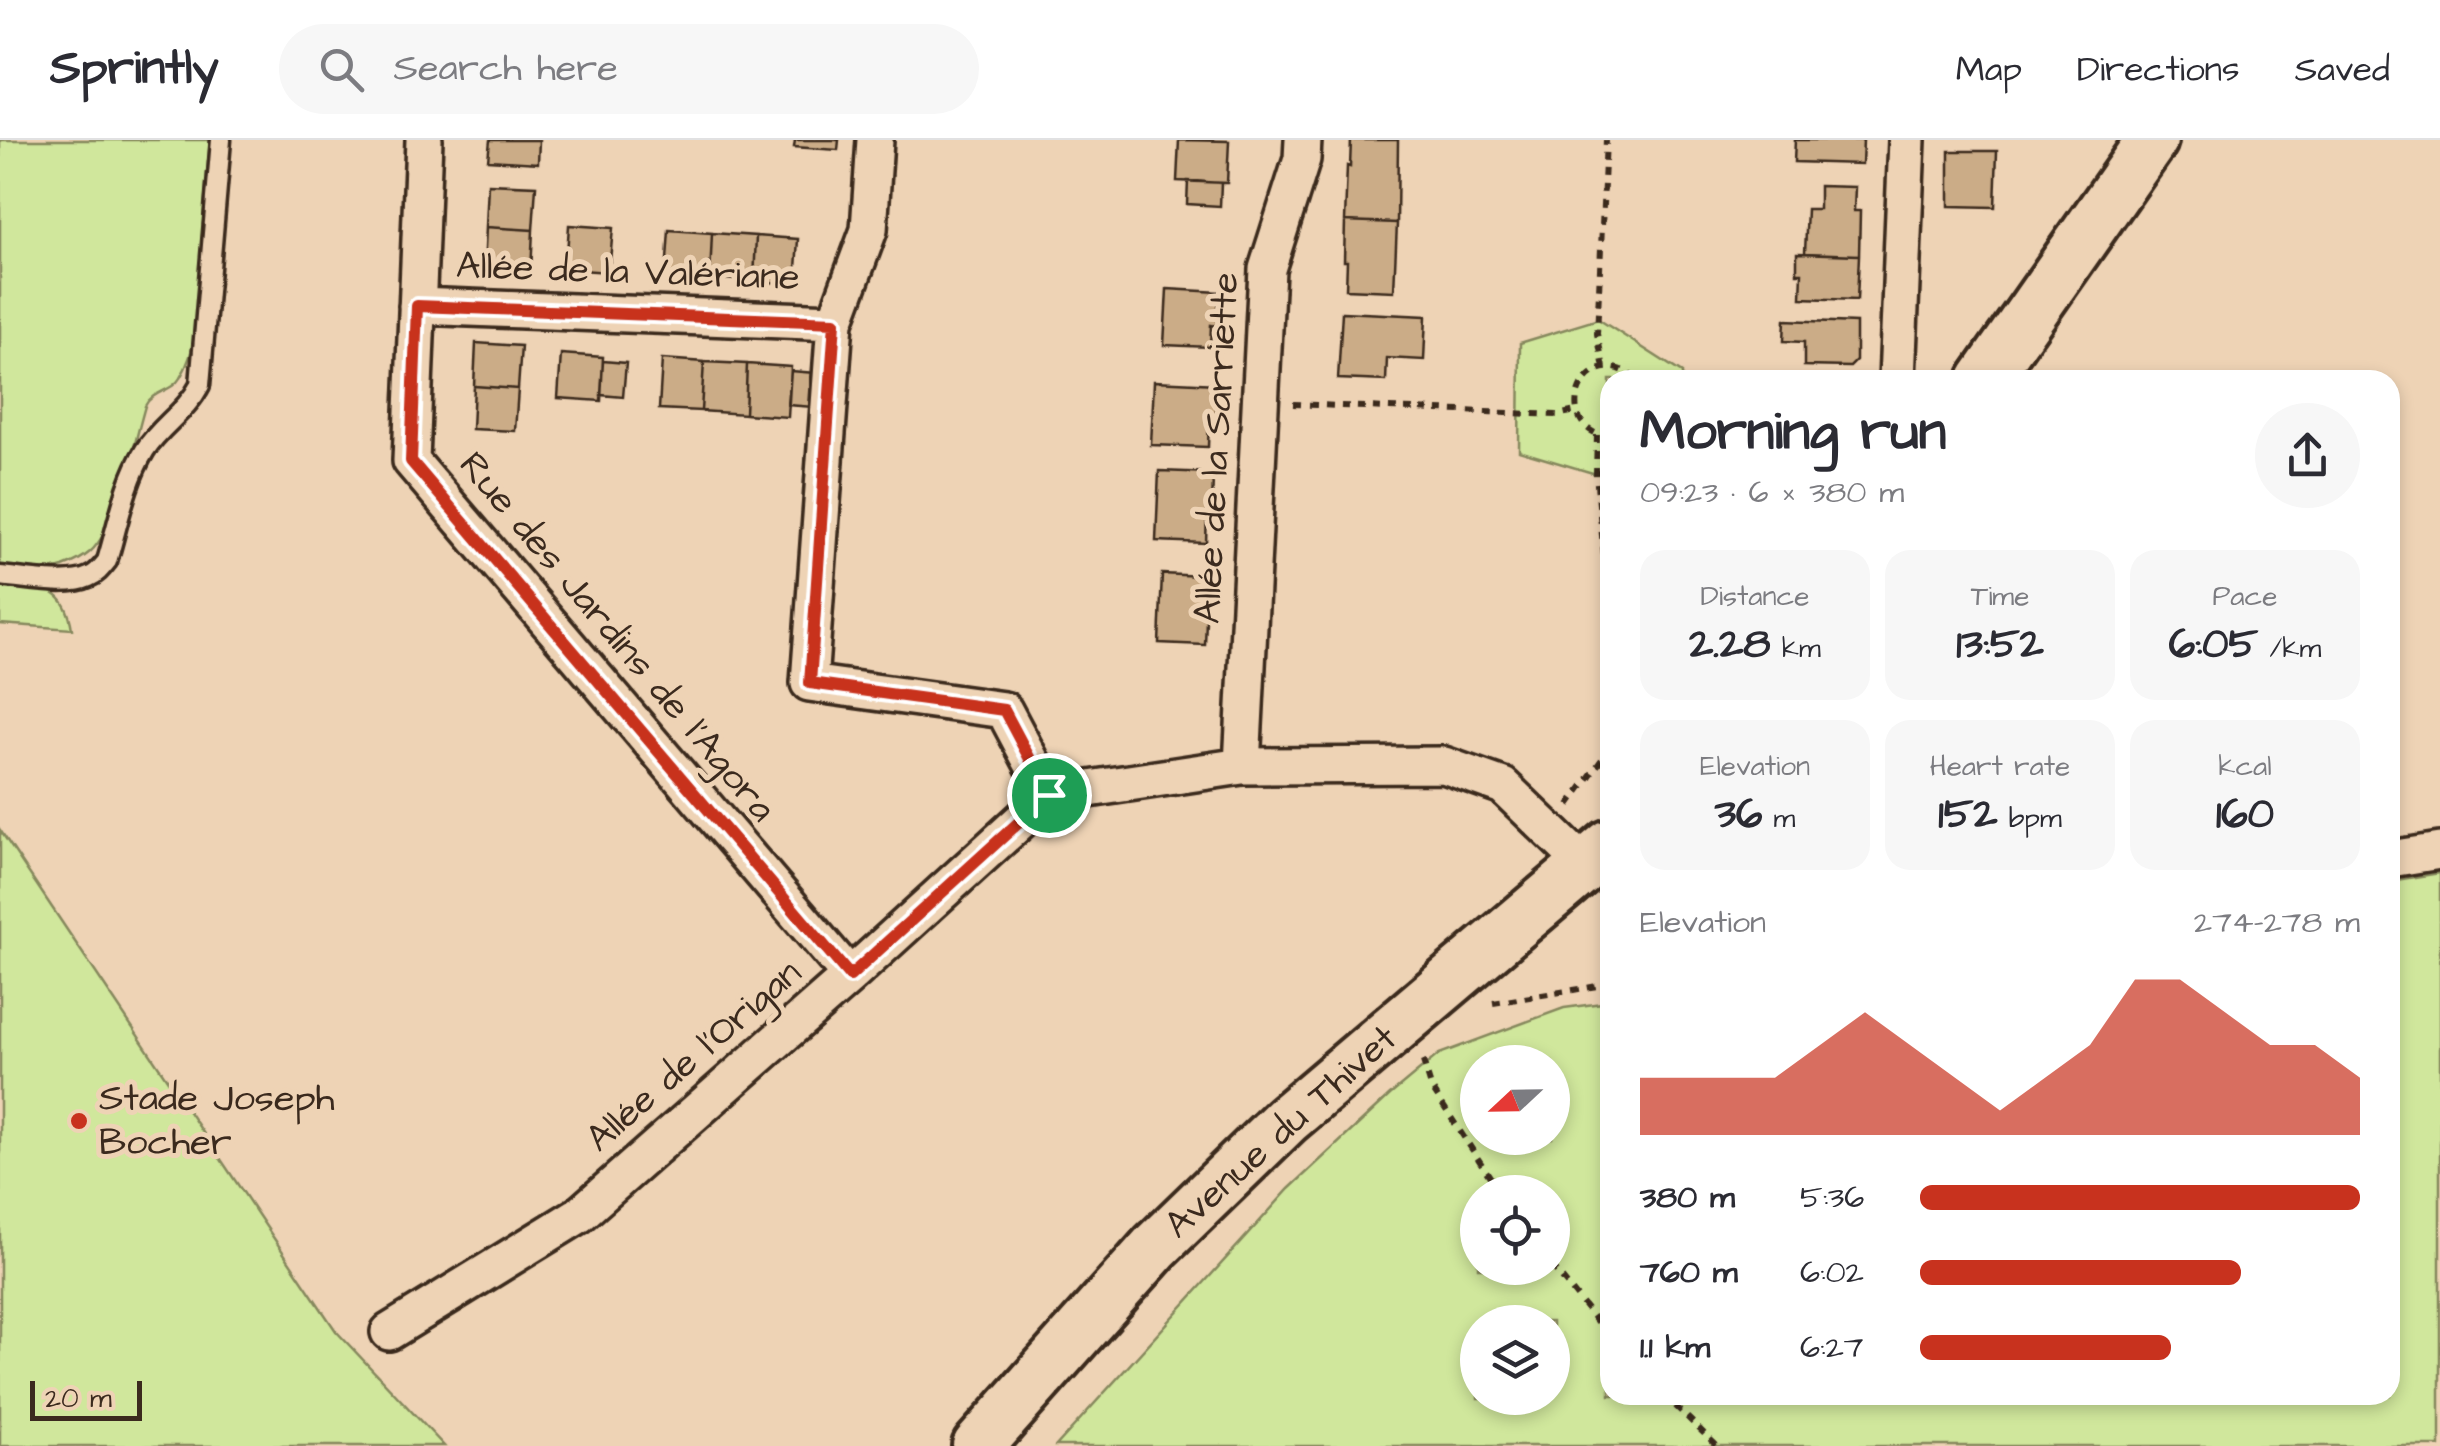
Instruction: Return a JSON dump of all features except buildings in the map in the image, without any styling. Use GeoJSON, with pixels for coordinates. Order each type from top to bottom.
{"type":"FeatureCollection","features":[{"type":"Feature","properties":{"kind":"main road"},"geometry":{"type":"LineString","coordinates":[[1991,370],[2152,140]]}},
{"type":"Feature","properties":{"kind":"main road","name":"Avenue du Thivet"},"geometry":{"type":"LineString","coordinates":[[978,1446],[1156,1246],[1286,1120],[1598,855]]}},
{"type":"Feature","properties":{"kind":"street","name":"Rue des Jardins de l'Agora"},"geometry":{"type":"LineString","coordinates":[[424,140],[411,461],[850,976]]}},
{"type":"Feature","properties":{"kind":"street","name":"Allée de la Valériane"},"geometry":{"type":"LineString","coordinates":[[875,140],[868,230],[835,322],[810,683],[1004,710],[1049,795]]}},
{"type":"Feature","properties":{"kind":"street","name":"Allée de la Sarriette"},"geometry":{"type":"LineString","coordinates":[[1242,766],[1268,268],[1302,159],[1303,140]]}},
{"type":"Feature","properties":{"kind":"street"},"geometry":{"type":"LineString","coordinates":[[1897,370],[1907,140]]}},
{"type":"Feature","properties":{"kind":"street","name":"Allée de la Valériane"},"geometry":{"type":"LineString","coordinates":[[417,306],[835,322]]}},
{"type":"Feature","properties":{"kind":"street"},"geometry":{"type":"LineString","coordinates":[[1049,795],[1242,766],[1444,765],[1504,786],[1551,830],[1598,855]]}},
{"type":"Feature","properties":{"kind":"street","name":"Allée de l'Origan"},"geometry":{"type":"LineString","coordinates":[[390,1332],[579,1214],[1049,795]]}},
{"type":"Feature","properties":{"kind":"street"},"geometry":{"type":"LineString","coordinates":[[2400,857],[2440,851]]}},
{"type":"Feature","properties":{"kind":"lane"},"geometry":{"type":"LineString","coordinates":[[0,576],[78,580],[99,570],[107,560],[144,452],[162,429],[180,415],[200,385],[221,140]]}},
{"type":"Feature","properties":{"kind":"path"},"geometry":{"type":"LineString","coordinates":[[1604,368],[1597,334],[1606,140]]}},
{"type":"Feature","properties":{"kind":"path"},"geometry":{"type":"LineString","coordinates":[[1600,436],[1580,421],[1576,411],[1578,388],[1593,372],[1616,367],[1624,370]]}},
{"type":"Feature","properties":{"kind":"path"},"geometry":{"type":"LineString","coordinates":[[1260,403],[1557,415],[1576,411]]}},
{"type":"Feature","properties":{"kind":"path"},"geometry":{"type":"LineString","coordinates":[[1597,435],[1600,515]]}},
{"type":"Feature","properties":{"kind":"path"},"geometry":{"type":"LineString","coordinates":[[1551,830],[1600,762]]}},
{"type":"Feature","properties":{"kind":"path"},"geometry":{"type":"LineString","coordinates":[[1481,1005],[1600,986]]}},
{"type":"Feature","properties":{"kind":"path"},"geometry":{"type":"LineString","coordinates":[[1408,1017],[1431,1087],[1489,1175]]}},
{"type":"Feature","properties":{"kind":"path"},"geometry":{"type":"LineString","coordinates":[[1567,1285],[1600,1326]]}},
{"type":"Feature","properties":{"kind":"path"},"geometry":{"type":"LineString","coordinates":[[1674,1405],[1717,1446]]}},
{"type":"Feature","properties":{"kind":"green space"},"geometry":{"type":"Polygon","coordinates":[[[0,140],[210,140],[197,323],[187,365],[177,383],[145,406],[117,505],[100,540],[84,556],[55,569],[0,566],[0,140]]]}},
{"type":"Feature","properties":{"kind":"green space"},"geometry":{"type":"Polygon","coordinates":[[[1598,319],[1677,370],[1600,370],[1600,474],[1596,474],[1519,451],[1520,343],[1598,319]]]}},
{"type":"Feature","properties":{"kind":"green space"},"geometry":{"type":"Polygon","coordinates":[[[0,586],[38,588],[56,595],[72,629],[0,624],[0,586]]]}},
{"type":"Feature","properties":{"kind":"green space","name":"Stade Joseph Bocher"},"geometry":{"type":"Polygon","coordinates":[[[0,830],[336,1331],[444,1446],[0,1446],[0,830]]]}},
{"type":"Feature","properties":{"kind":"green space"},"geometry":{"type":"Polygon","coordinates":[[[2440,873],[2440,1446],[1056,1446],[1289,1189],[1439,1054],[1460,1046],[1460,1155],[1570,1155],[1570,1045],[1463,1045],[1564,1008],[1600,1003],[1600,1405],[2400,1405],[2400,879],[2440,873]]]}},
{"type":"Feature","properties":{"kind":"place","name":"Stade Joseph Bocher"},"geometry":{"type":"Point","coordinates":[79,1121]}},
{"type":"Feature","properties":{"kind":"route"},"geometry":{"type":"LineString","coordinates":[[417,306],[835,322],[810,683],[1004,710],[1049,795],[850,976],[411,461],[417,306]]}}]}
